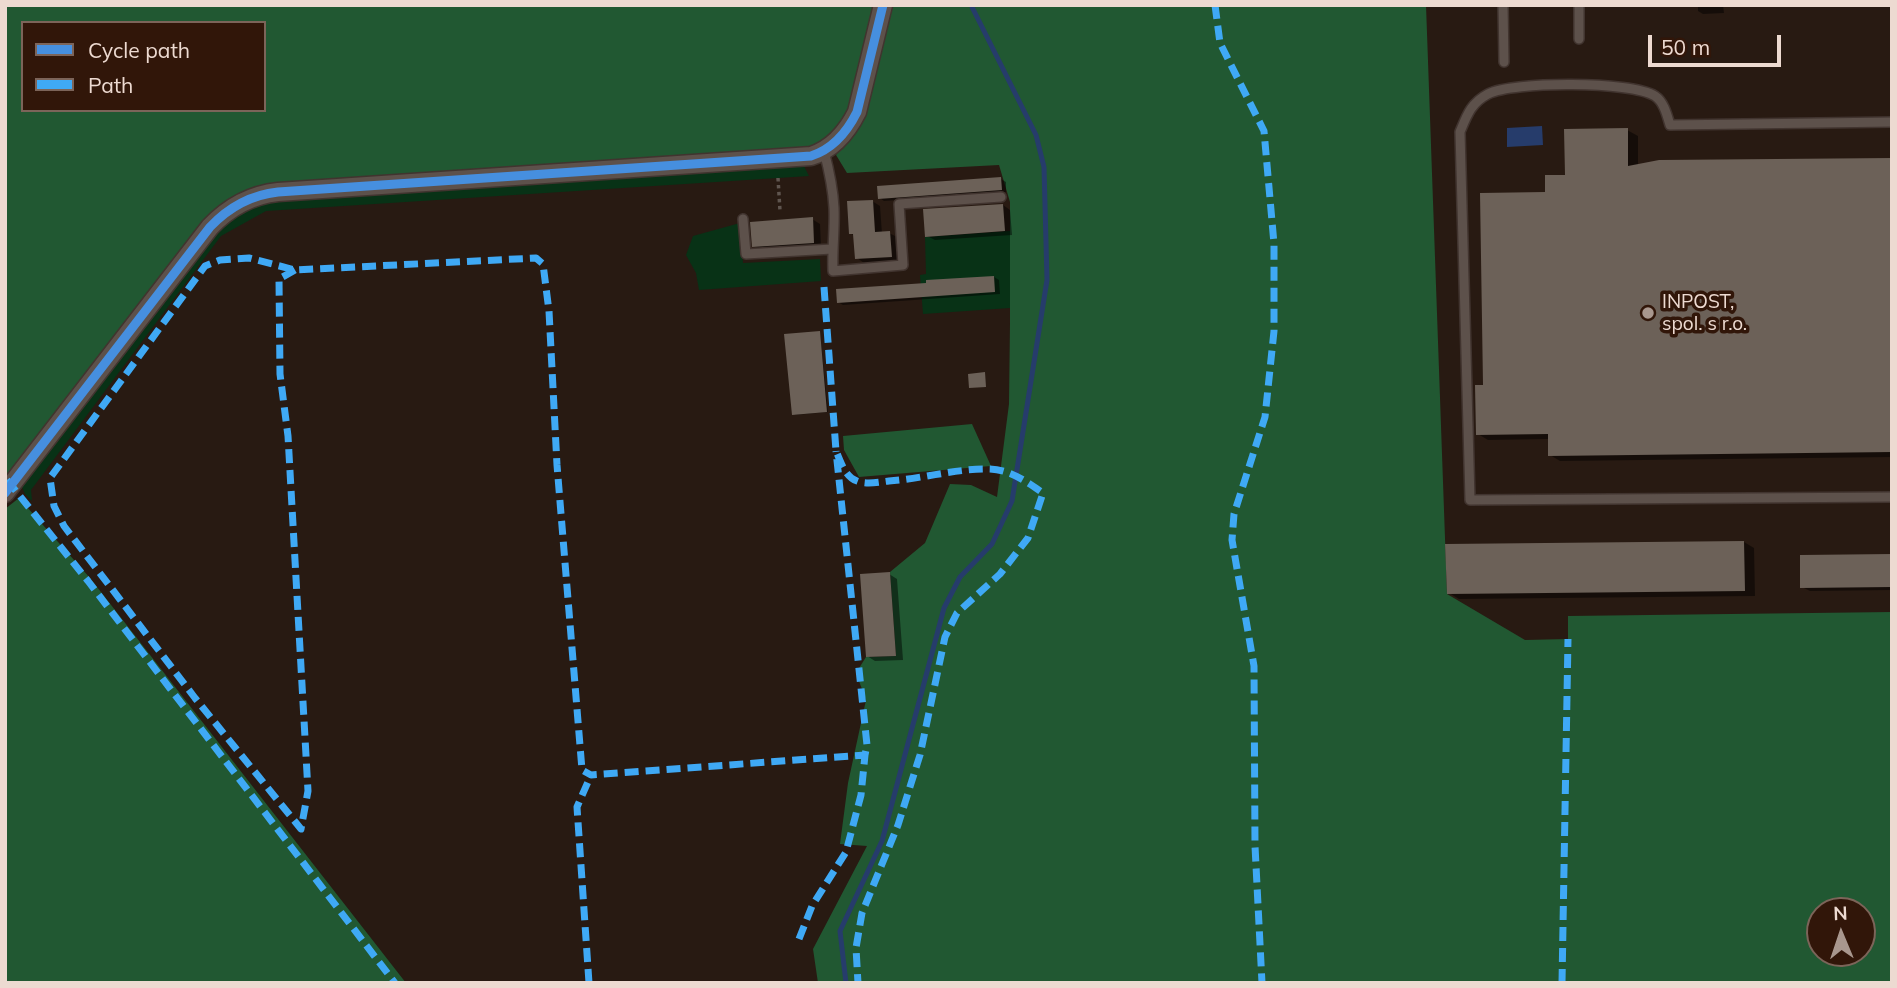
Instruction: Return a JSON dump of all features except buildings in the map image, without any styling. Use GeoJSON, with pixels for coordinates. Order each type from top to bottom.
{"type":"FeatureCollection","features":[{"type":"Feature","properties":{"kind":"street"},"geometry":{"type":"LineString","coordinates":[[5,493],[210,228],[228,209],[258,195],[278,192],[796,157],[824,151],[844,133],[858,112],[883,5]]}},
{"type":"Feature","properties":{"kind":"lane"},"geometry":{"type":"LineString","coordinates":[[1503,5],[1504,62]]}},
{"type":"Feature","properties":{"kind":"lane"},"geometry":{"type":"LineString","coordinates":[[1579,5],[1579,39]]}},
{"type":"Feature","properties":{"kind":"lane"},"geometry":{"type":"LineString","coordinates":[[1892,122],[1670,125],[1665,110],[1656,97],[1633,89],[1601,86],[1515,86],[1489,93],[1471,107],[1460,132],[1470,500],[1892,497]]}},
{"type":"Feature","properties":{"kind":"lane"},"geometry":{"type":"LineString","coordinates":[[824,151],[834,209],[833,271],[903,265],[899,204],[1001,197]]}},
{"type":"Feature","properties":{"kind":"lane"},"geometry":{"type":"LineString","coordinates":[[743,219],[746,254],[832,249]]}},
{"type":"Feature","properties":{"kind":"path"},"geometry":{"type":"LineString","coordinates":[[778,178],[780,211]]}},
{"type":"Feature","properties":{"kind":"green space"},"geometry":{"type":"Polygon","coordinates":[[[5,5],[876,5],[853,98],[834,131],[813,147],[796,151],[239,196],[5,483],[5,5]]]}},
{"type":"Feature","properties":{"kind":"green space"},"geometry":{"type":"Polygon","coordinates":[[[890,5],[1426,5],[1447,594],[1525,640],[1568,639],[1568,616],[1892,612],[1892,983],[818,983],[813,949],[867,846],[840,844],[848,783],[866,700],[856,673],[866,657],[896,656],[890,572],[925,543],[950,484],[971,485],[997,497],[1009,404],[1010,202],[999,165],[847,173],[836,155],[865,114],[890,5]]]}},
{"type":"Feature","properties":{"kind":"green space"},"geometry":{"type":"Polygon","coordinates":[[[802,162],[809,176],[266,211],[221,236],[31,490],[32,501],[21,485],[228,218],[261,201],[802,162]]]}},
{"type":"Feature","properties":{"kind":"green space"},"geometry":{"type":"Polygon","coordinates":[[[740,223],[743,263],[820,259],[821,281],[699,290],[696,273],[686,255],[693,236],[740,223]]]}},
{"type":"Feature","properties":{"kind":"green space"},"geometry":{"type":"Polygon","coordinates":[[[1010,231],[1010,308],[923,314],[920,275],[926,274],[925,237],[1010,231]]]}},
{"type":"Feature","properties":{"kind":"green space"},"geometry":{"type":"Polygon","coordinates":[[[972,424],[991,466],[859,477],[844,450],[843,436],[972,424]]]}},
{"type":"Feature","properties":{"kind":"green space"},"geometry":{"type":"Polygon","coordinates":[[[19,498],[90,578],[406,983],[5,983],[5,509],[19,498]]]}},
{"type":"Feature","properties":{"kind":"water"},"geometry":{"type":"Polygon","coordinates":[[[1542,126],[1543,145],[1507,147],[1507,128],[1542,126]]]}},
{"type":"Feature","properties":{"kind":"waterway"},"geometry":{"type":"LineString","coordinates":[[846,983],[840,931],[882,841],[944,608],[960,577],[992,544],[1012,501],[1047,280],[1044,167],[1036,135],[971,5]]}},
{"type":"Feature","properties":{"kind":"marked path"},"geometry":{"type":"LineString","coordinates":[[1215,5],[1220,43],[1264,131],[1274,244],[1274,331],[1265,417],[1234,514],[1232,540],[1254,666],[1255,846],[1262,983]]}},
{"type":"Feature","properties":{"kind":"marked path"},"geometry":{"type":"LineString","coordinates":[[295,270],[279,279],[280,374],[288,436],[308,791],[301,829],[195,698],[64,526],[54,506],[50,478],[205,266],[220,260],[249,258],[295,270],[536,258],[543,264],[549,311],[557,465],[582,770],[591,775],[865,755],[867,745],[836,451]]}},
{"type":"Feature","properties":{"kind":"marked path"},"geometry":{"type":"LineString","coordinates":[[824,287],[836,451],[849,476],[861,482],[873,483],[990,469],[1012,474],[1043,493],[1028,538],[1000,574],[957,613],[945,637],[920,755],[898,825],[862,913],[856,948],[858,983]]}},
{"type":"Feature","properties":{"kind":"marked path"},"geometry":{"type":"LineString","coordinates":[[7,480],[88,581],[395,983]]}},
{"type":"Feature","properties":{"kind":"marked path"},"geometry":{"type":"LineString","coordinates":[[1562,983],[1568,639]]}},
{"type":"Feature","properties":{"kind":"marked path"},"geometry":{"type":"LineString","coordinates":[[799,939],[812,906],[846,852],[861,795],[865,755]]}},
{"type":"Feature","properties":{"kind":"marked path"},"geometry":{"type":"LineString","coordinates":[[589,983],[577,807],[591,775]]}},
{"type":"Feature","properties":{"kind":"cycle path"},"geometry":{"type":"LineString","coordinates":[[5,493],[210,227],[241,203],[278,192],[811,156],[838,139],[857,112],[883,5]]}},
{"type":"Feature","properties":{"kind":"place","name":"INPOST, spol. s r.o."},"geometry":{"type":"Point","coordinates":[1648,313]}}]}
